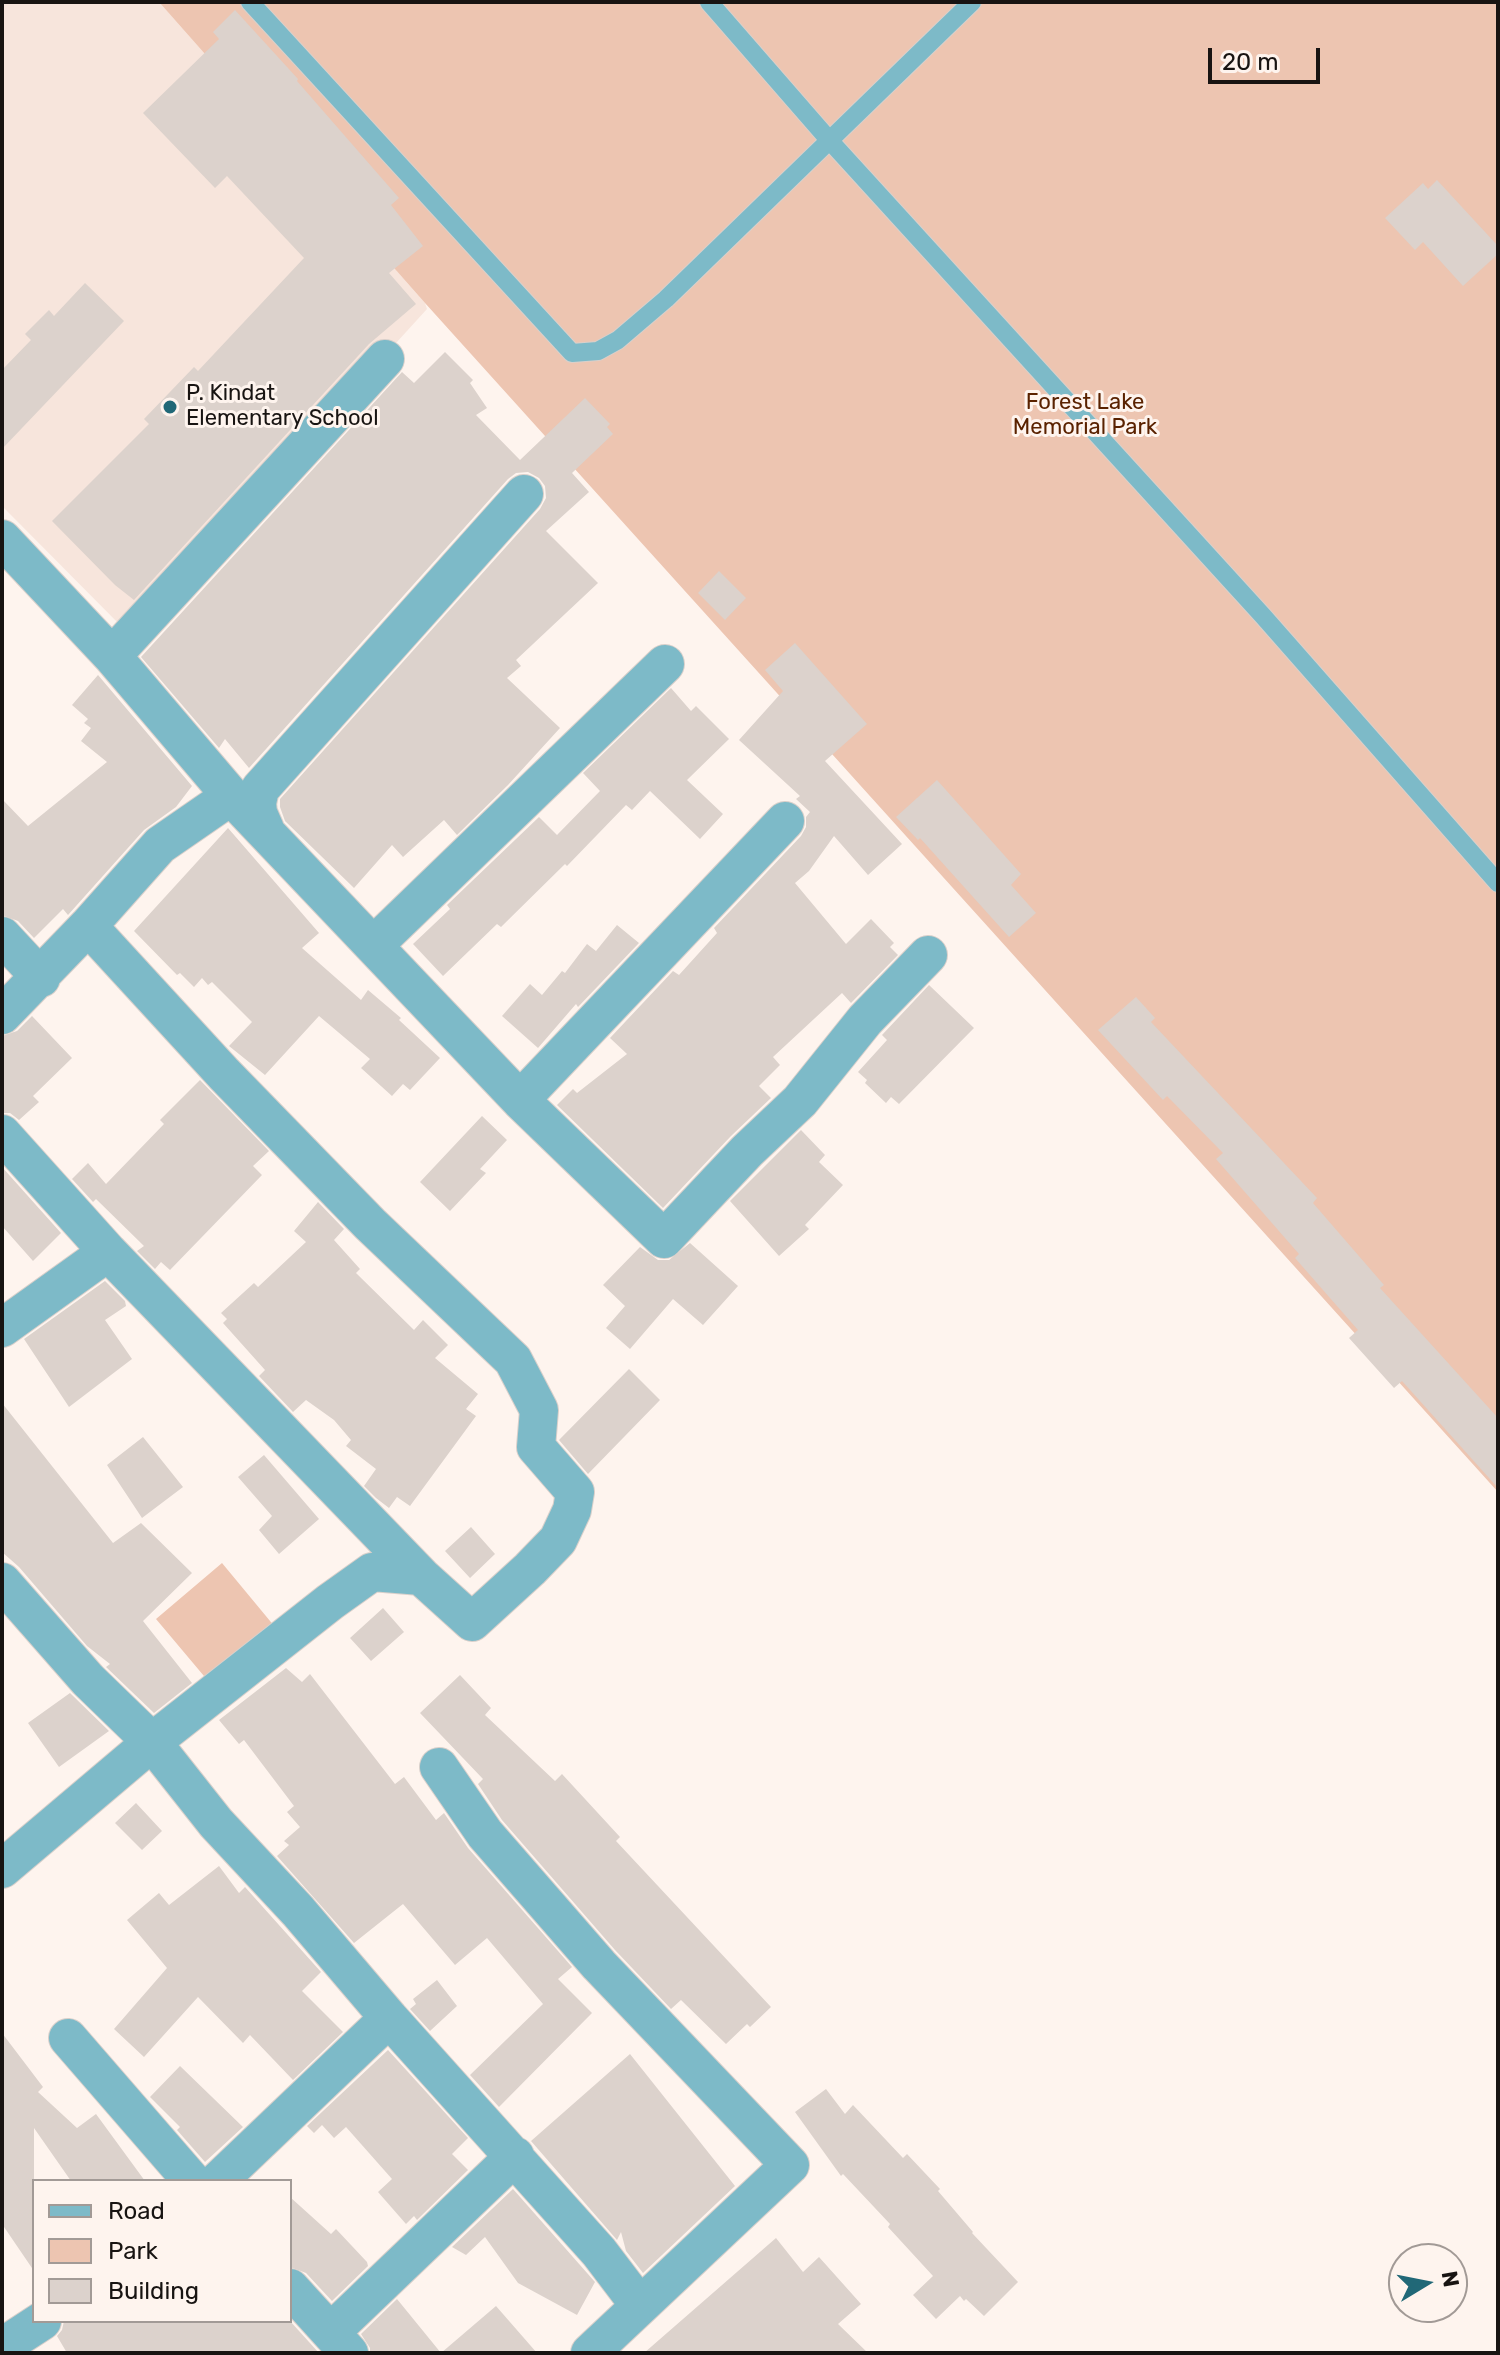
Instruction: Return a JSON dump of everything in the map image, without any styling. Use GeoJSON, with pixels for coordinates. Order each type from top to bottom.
{"type":"FeatureCollection","features":[{"type":"Feature","properties":{"kind":"street"},"geometry":{"type":"LineString","coordinates":[[112,656],[385,359]]}},
{"type":"Feature","properties":{"kind":"street"},"geometry":{"type":"LineString","coordinates":[[265,829],[258,813],[260,789],[524,494]]}},
{"type":"Feature","properties":{"kind":"street"},"geometry":{"type":"LineString","coordinates":[[2,539],[112,656],[231,796],[520,1100],[664,1239],[747,1151],[800,1101],[865,1020],[928,955]]}},
{"type":"Feature","properties":{"kind":"street"},"geometry":{"type":"LineString","coordinates":[[375,944],[665,664]]}},
{"type":"Feature","properties":{"kind":"street"},"geometry":{"type":"LineString","coordinates":[[2,1015],[41,978],[160,845],[231,796]]}},
{"type":"Feature","properties":{"kind":"street"},"geometry":{"type":"LineString","coordinates":[[520,1100],[785,821]]}},
{"type":"Feature","properties":{"kind":"street"},"geometry":{"type":"LineString","coordinates":[[2,1134],[108,1252],[421,1576],[472,1622],[558,1540],[572,1510],[575,1492],[536,1447],[539,1410],[513,1360],[359,1214],[88,926]]}},
{"type":"Feature","properties":{"kind":"street"},"geometry":{"type":"LineString","coordinates":[[2,936],[41,978]]}},
{"type":"Feature","properties":{"kind":"street"},"geometry":{"type":"LineString","coordinates":[[2,1328],[108,1252]]}},
{"type":"Feature","properties":{"kind":"street"},"geometry":{"type":"LineString","coordinates":[[2,1869],[152,1742],[372,1572],[421,1576]]}},
{"type":"Feature","properties":{"kind":"street"},"geometry":{"type":"LineString","coordinates":[[2,1582],[88,1680],[152,1742],[216,1823],[515,2156],[599,2252],[640,2306]]}},
{"type":"Feature","properties":{"kind":"street"},"geometry":{"type":"LineString","coordinates":[[439,1767],[485,1834],[599,1965],[790,2165],[590,2353]]}},
{"type":"Feature","properties":{"kind":"street"},"geometry":{"type":"LineString","coordinates":[[220,2179],[389,2018]]}},
{"type":"Feature","properties":{"kind":"street"},"geometry":{"type":"LineString","coordinates":[[68,2038],[190,2179]]}},
{"type":"Feature","properties":{"kind":"street"},"geometry":{"type":"LineString","coordinates":[[292,2290],[340,2343],[515,2156]]}},
{"type":"Feature","properties":{"kind":"street"},"geometry":{"type":"LineString","coordinates":[[2,2347],[39,2323]]}},
{"type":"Feature","properties":{"kind":"lane"},"geometry":{"type":"LineString","coordinates":[[250,2],[572,353],[598,351],[618,340],[666,299],[972,2]]}},
{"type":"Feature","properties":{"kind":"lane"},"geometry":{"type":"LineString","coordinates":[[709,2],[830,141],[1223,572],[1498,883]]}},
{"type":"Feature","properties":{"kind":"shaded area","name":"P. Kindat Elementary School"},"geometry":{"type":"Polygon","coordinates":[[[2,2],[159,2],[425,303],[427,309],[130,635],[2,506],[2,2]]]}},
{"type":"Feature","properties":{"kind":"green space","name":"Forest Lake Memorial Park"},"geometry":{"type":"Polygon","coordinates":[[[159,2],[1498,2],[1498,1492],[425,303],[159,2]]]}},
{"type":"Feature","properties":{"kind":"green space"},"geometry":{"type":"Polygon","coordinates":[[[222,1563],[275,1627],[209,1682],[156,1619],[222,1563]]]}},
{"type":"Feature","properties":{"kind":"building"},"geometry":{"type":"Polygon","coordinates":[[[235,10],[399,198],[391,205],[423,246],[389,273],[416,304],[369,344],[134,600],[52,521],[149,424],[144,419],[194,367],[198,371],[304,258],[227,176],[215,188],[143,113],[219,39],[213,32],[235,10]]]}},
{"type":"Feature","properties":{"kind":"building"},"geometry":{"type":"Polygon","coordinates":[[[1437,180],[1498,246],[1498,254],[1463,286],[1423,242],[1415,250],[1385,218],[1423,183],[1428,189],[1437,180]]]}},
{"type":"Feature","properties":{"kind":"building"},"geometry":{"type":"Polygon","coordinates":[[[85,283],[124,321],[2,449],[2,370],[31,340],[25,334],[49,310],[54,316],[85,283]]]}},
{"type":"Feature","properties":{"kind":"building"},"geometry":{"type":"Polygon","coordinates":[[[445,352],[473,380],[470,383],[487,408],[476,415],[520,460],[585,398],[610,424],[607,427],[613,434],[572,473],[589,492],[546,531],[598,583],[516,660],[521,666],[507,678],[560,728],[457,835],[444,820],[403,857],[392,845],[354,888],[285,821],[280,799],[540,509],[546,498],[545,486],[539,478],[528,472],[516,473],[508,479],[249,768],[225,739],[219,748],[141,657],[402,372],[414,383],[445,352]]]}},
{"type":"Feature","properties":{"kind":"building"},"geometry":{"type":"Polygon","coordinates":[[[719,571],[746,598],[725,620],[698,593],[719,571]]]}},
{"type":"Feature","properties":{"kind":"building"},"geometry":{"type":"Polygon","coordinates":[[[795,643],[867,724],[825,761],[902,844],[868,875],[834,836],[809,871],[795,883],[846,944],[871,919],[894,943],[890,947],[898,955],[851,1003],[842,993],[773,1057],[780,1065],[759,1086],[771,1098],[663,1208],[557,1105],[573,1089],[577,1093],[627,1054],[610,1038],[673,971],[679,975],[717,933],[714,928],[806,827],[806,817],[810,812],[796,799],[800,796],[739,740],[783,691],[765,670],[795,643]]]}},
{"type":"Feature","properties":{"kind":"building"},"geometry":{"type":"Polygon","coordinates":[[[98,675],[192,786],[176,807],[144,830],[68,915],[63,909],[34,938],[18,921],[2,915],[2,799],[28,826],[107,762],[81,741],[91,728],[84,723],[88,719],[72,705],[98,675]]]}},
{"type":"Feature","properties":{"kind":"building"},"geometry":{"type":"Polygon","coordinates":[[[671,688],[691,711],[696,706],[729,739],[687,780],[723,814],[700,839],[650,791],[632,810],[626,805],[567,866],[565,864],[501,927],[497,924],[443,976],[413,944],[450,909],[447,905],[539,817],[557,835],[600,791],[583,773],[671,688]]]}},
{"type":"Feature","properties":{"kind":"building"},"geometry":{"type":"Polygon","coordinates":[[[937,780],[1021,874],[1011,885],[1036,913],[1009,937],[920,838],[918,840],[896,817],[937,780]]]}},
{"type":"Feature","properties":{"kind":"building"},"geometry":{"type":"Polygon","coordinates":[[[228,828],[319,933],[302,948],[361,1000],[368,990],[440,1058],[410,1090],[403,1084],[392,1096],[361,1068],[370,1059],[319,1016],[265,1075],[229,1046],[252,1022],[212,982],[208,985],[202,978],[194,987],[180,973],[177,975],[134,931],[228,828]]]}},
{"type":"Feature","properties":{"kind":"building"},"geometry":{"type":"Polygon","coordinates":[[[617,925],[639,943],[578,1007],[576,1004],[538,1048],[502,1016],[530,984],[542,995],[562,971],[565,973],[587,944],[596,951],[617,925]]]}},
{"type":"Feature","properties":{"kind":"building"},"geometry":{"type":"Polygon","coordinates":[[[929,985],[974,1028],[899,1104],[891,1097],[886,1103],[858,1072],[887,1040],[882,1035],[929,985]]]}},
{"type":"Feature","properties":{"kind":"building"},"geometry":{"type":"Polygon","coordinates":[[[1136,997],[1155,1018],[1151,1022],[1317,1198],[1313,1203],[1384,1285],[1380,1288],[1498,1418],[1498,1488],[1402,1381],[1394,1388],[1349,1338],[1358,1330],[1295,1258],[1299,1254],[1216,1159],[1223,1153],[1167,1096],[1163,1100],[1098,1030],[1136,997]]]}},
{"type":"Feature","properties":{"kind":"building"},"geometry":{"type":"Polygon","coordinates":[[[32,1016],[72,1058],[33,1096],[39,1102],[19,1120],[10,1113],[2,1113],[2,1036],[17,1031],[32,1016]]]}},
{"type":"Feature","properties":{"kind":"building"},"geometry":{"type":"Polygon","coordinates":[[[200,1080],[269,1151],[253,1166],[262,1175],[170,1270],[161,1262],[155,1269],[137,1251],[144,1246],[96,1199],[93,1202],[72,1179],[88,1163],[106,1184],[164,1124],[160,1120],[200,1080]]]}},
{"type":"Feature","properties":{"kind":"building"},"geometry":{"type":"Polygon","coordinates":[[[482,1116],[507,1140],[480,1169],[486,1173],[450,1211],[420,1182],[482,1116]]]}},
{"type":"Feature","properties":{"kind":"building"},"geometry":{"type":"Polygon","coordinates":[[[801,1130],[825,1155],[819,1162],[843,1185],[805,1225],[809,1229],[779,1256],[730,1201],[801,1130]]]}},
{"type":"Feature","properties":{"kind":"building"},"geometry":{"type":"Polygon","coordinates":[[[2,1167],[61,1233],[33,1261],[2,1226],[2,1167]]]}},
{"type":"Feature","properties":{"kind":"building"},"geometry":{"type":"Polygon","coordinates":[[[318,1202],[344,1229],[334,1240],[360,1269],[356,1273],[414,1330],[423,1320],[448,1345],[435,1358],[478,1394],[466,1409],[476,1416],[410,1506],[397,1497],[389,1508],[376,1498],[364,1486],[376,1469],[346,1446],[351,1440],[334,1420],[306,1400],[293,1412],[259,1376],[265,1370],[223,1323],[227,1319],[221,1313],[254,1283],[258,1287],[306,1242],[294,1231],[318,1202]]]}},
{"type":"Feature","properties":{"kind":"building"},"geometry":{"type":"Polygon","coordinates":[[[690,1243],[738,1286],[703,1325],[673,1299],[630,1349],[606,1328],[625,1306],[603,1285],[640,1247],[658,1260],[669,1260],[690,1243]]]}},
{"type":"Feature","properties":{"kind":"building"},"geometry":{"type":"Polygon","coordinates":[[[105,1281],[125,1301],[126,1306],[105,1320],[132,1359],[69,1407],[24,1339],[105,1281]]]}},
{"type":"Feature","properties":{"kind":"building"},"geometry":{"type":"Polygon","coordinates":[[[629,1369],[660,1400],[588,1474],[559,1440],[629,1369]]]}},
{"type":"Feature","properties":{"kind":"building"},"geometry":{"type":"Polygon","coordinates":[[[2,1403],[113,1543],[141,1523],[192,1573],[143,1621],[192,1683],[154,1713],[106,1667],[110,1664],[87,1646],[19,1567],[2,1552],[2,1403]]]}},
{"type":"Feature","properties":{"kind":"building"},"geometry":{"type":"Polygon","coordinates":[[[143,1437],[183,1487],[142,1518],[107,1465],[143,1437]]]}},
{"type":"Feature","properties":{"kind":"building"},"geometry":{"type":"Polygon","coordinates":[[[264,1455],[319,1519],[279,1554],[259,1530],[272,1516],[238,1477],[264,1455]]]}},
{"type":"Feature","properties":{"kind":"building"},"geometry":{"type":"Polygon","coordinates":[[[471,1527],[495,1554],[470,1578],[445,1551],[471,1527]]]}},
{"type":"Feature","properties":{"kind":"building"},"geometry":{"type":"Polygon","coordinates":[[[383,1608],[404,1632],[371,1661],[350,1638],[383,1608]]]}},
{"type":"Feature","properties":{"kind":"building"},"geometry":{"type":"Polygon","coordinates":[[[286,1668],[302,1682],[310,1674],[395,1784],[404,1777],[436,1820],[444,1813],[468,1848],[572,1967],[558,1979],[592,2013],[499,2107],[470,2075],[543,2004],[487,1938],[455,1965],[403,1904],[354,1943],[277,1856],[289,1845],[284,1841],[300,1827],[287,1812],[294,1806],[244,1740],[239,1744],[219,1720],[286,1668]]]}},
{"type":"Feature","properties":{"kind":"building"},"geometry":{"type":"Polygon","coordinates":[[[460,1675],[491,1708],[485,1715],[555,1781],[562,1774],[620,1837],[616,1841],[771,2007],[750,2027],[747,2024],[726,2044],[681,2000],[671,2009],[615,1950],[502,1820],[478,1784],[483,1779],[420,1713],[460,1675]]]}},
{"type":"Feature","properties":{"kind":"building"},"geometry":{"type":"Polygon","coordinates":[[[70,1693],[109,1731],[59,1767],[28,1723],[70,1693]]]}},
{"type":"Feature","properties":{"kind":"building"},"geometry":{"type":"Polygon","coordinates":[[[136,1803],[162,1831],[142,1850],[115,1823],[136,1803]]]}},
{"type":"Feature","properties":{"kind":"building"},"geometry":{"type":"Polygon","coordinates":[[[219,1866],[239,1893],[245,1887],[321,1972],[302,1991],[343,2032],[293,2080],[250,2035],[243,2043],[198,1997],[144,2057],[114,2029],[167,1968],[127,1920],[159,1893],[169,1905],[219,1866]]]}},
{"type":"Feature","properties":{"kind":"building"},"geometry":{"type":"Polygon","coordinates":[[[437,1980],[457,2006],[430,2031],[410,2009],[416,2004],[413,1999],[437,1980]]]}},
{"type":"Feature","properties":{"kind":"building"},"geometry":{"type":"Polygon","coordinates":[[[2,2033],[43,2087],[38,2092],[77,2128],[96,2114],[144,2179],[70,2179],[34,2128],[32,2268],[2,2224],[2,2033]]]}},
{"type":"Feature","properties":{"kind":"building"},"geometry":{"type":"Polygon","coordinates":[[[388,2050],[468,2138],[452,2154],[468,2170],[417,2220],[414,2216],[406,2224],[378,2192],[392,2179],[346,2127],[334,2138],[322,2125],[314,2133],[307,2126],[388,2050]]]}},
{"type":"Feature","properties":{"kind":"building"},"geometry":{"type":"Polygon","coordinates":[[[630,2054],[735,2186],[643,2273],[626,2251],[621,2232],[617,2240],[531,2141],[630,2054]]]}},
{"type":"Feature","properties":{"kind":"building"},"geometry":{"type":"Polygon","coordinates":[[[180,2066],[243,2127],[205,2162],[177,2130],[180,2127],[150,2097],[180,2066]]]}},
{"type":"Feature","properties":{"kind":"building"},"geometry":{"type":"Polygon","coordinates":[[[826,2089],[845,2114],[853,2105],[903,2158],[907,2154],[940,2189],[938,2191],[972,2233],[1018,2282],[984,2316],[960,2296],[936,2319],[913,2295],[933,2276],[888,2227],[890,2224],[843,2174],[841,2176],[795,2112],[826,2089]]]}},
{"type":"Feature","properties":{"kind":"building"},"geometry":{"type":"Polygon","coordinates":[[[513,2189],[595,2282],[577,2315],[518,2283],[485,2237],[466,2255],[452,2247],[513,2189]]]}},
{"type":"Feature","properties":{"kind":"building"},"geometry":{"type":"Polygon","coordinates":[[[292,2199],[331,2234],[336,2229],[368,2266],[332,2301],[306,2273],[292,2268],[292,2199]]]}},
{"type":"Feature","properties":{"kind":"building"},"geometry":{"type":"Polygon","coordinates":[[[776,2238],[803,2272],[819,2257],[861,2304],[838,2324],[868,2353],[644,2353],[776,2238]]]}},
{"type":"Feature","properties":{"kind":"building"},"geometry":{"type":"Polygon","coordinates":[[[397,2299],[441,2353],[370,2353],[361,2334],[397,2299]]]}},
{"type":"Feature","properties":{"kind":"building"},"geometry":{"type":"Polygon","coordinates":[[[496,2306],[537,2353],[441,2353],[496,2306]]]}},
{"type":"Feature","properties":{"kind":"building"},"geometry":{"type":"Polygon","coordinates":[[[64,2323],[292,2323],[319,2353],[67,2353],[57,2336],[64,2323]]]}},
{"type":"Feature","properties":{"kind":"place","name":"P. Kindat Elementary School"},"geometry":{"type":"Point","coordinates":[170,407]}}]}
